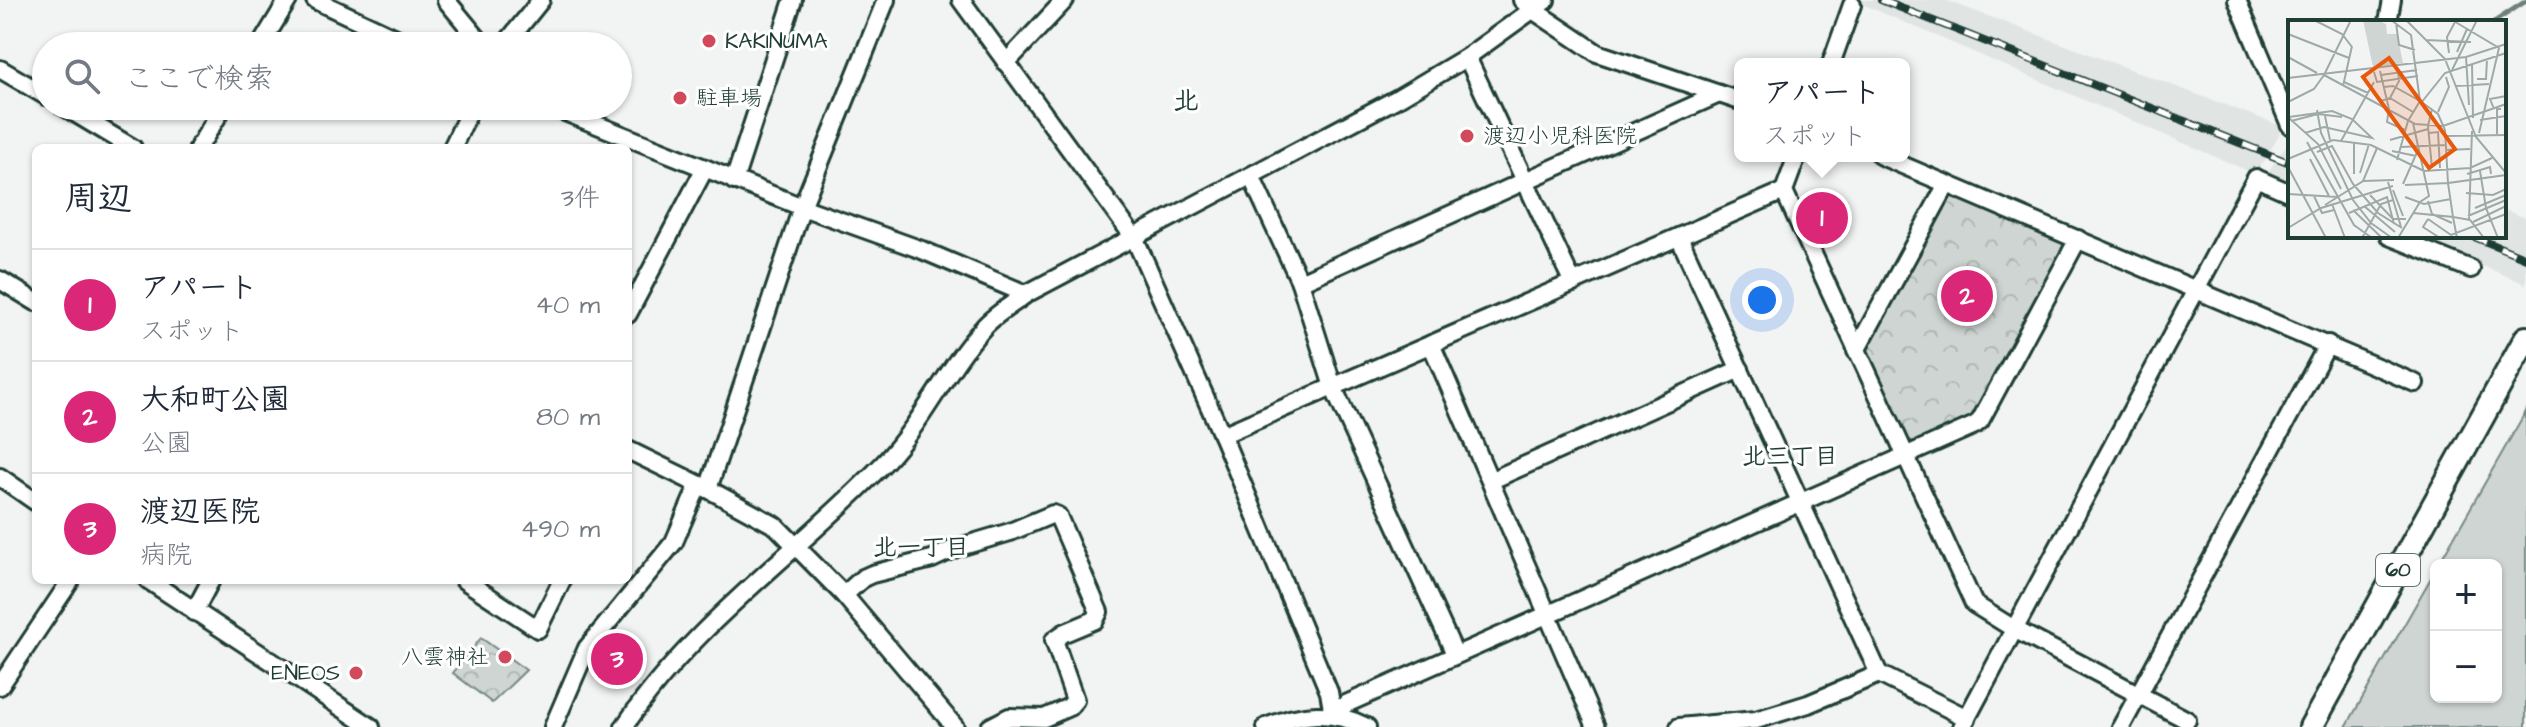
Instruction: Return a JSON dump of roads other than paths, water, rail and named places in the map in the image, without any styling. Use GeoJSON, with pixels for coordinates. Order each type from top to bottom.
{"type":"FeatureCollection","features":[{"type":"Feature","properties":{"kind":"main road","name":"60"},"geometry":{"type":"LineString","coordinates":[[2311,727],[2526,338]]}},
{"type":"Feature","properties":{"kind":"street"},"geometry":{"type":"LineString","coordinates":[[269,32],[288,0]]}},
{"type":"Feature","properties":{"kind":"street"},"geometry":{"type":"LineString","coordinates":[[315,0],[383,32]]}},
{"type":"Feature","properties":{"kind":"street"},"geometry":{"type":"LineString","coordinates":[[446,0],[472,32]]}},
{"type":"Feature","properties":{"kind":"street"},"geometry":{"type":"LineString","coordinates":[[515,32],[541,0]]}},
{"type":"Feature","properties":{"kind":"street"},"geometry":{"type":"LineString","coordinates":[[734,181],[793,0]]}},
{"type":"Feature","properties":{"kind":"street"},"geometry":{"type":"LineString","coordinates":[[553,727],[587,648],[674,542],[703,487],[802,207],[886,0]]}},
{"type":"Feature","properties":{"kind":"street"},"geometry":{"type":"LineString","coordinates":[[961,0],[1135,239],[1222,435],[1329,692],[1333,715]]}},
{"type":"Feature","properties":{"kind":"street"},"geometry":{"type":"LineString","coordinates":[[1006,63],[1065,0]]}},
{"type":"Feature","properties":{"kind":"street"},"geometry":{"type":"LineString","coordinates":[[2237,0],[2288,120]]}},
{"type":"Feature","properties":{"kind":"street"},"geometry":{"type":"LineString","coordinates":[[2388,20],[2392,0]]}},
{"type":"Feature","properties":{"kind":"street"},"geometry":{"type":"LineString","coordinates":[[624,727],[644,697],[692,640],[887,460],[984,327],[1026,294],[1398,98],[1467,57],[1534,3],[1597,53],[1734,99]]}},
{"type":"Feature","properties":{"kind":"street"},"geometry":{"type":"LineString","coordinates":[[1833,58],[1852,5]]}},
{"type":"Feature","properties":{"kind":"street"},"geometry":{"type":"LineString","coordinates":[[1467,57],[1573,283]]}},
{"type":"Feature","properties":{"kind":"street"},"geometry":{"type":"LineString","coordinates":[[0,69],[32,88]]}},
{"type":"Feature","properties":{"kind":"street"},"geometry":{"type":"LineString","coordinates":[[1300,282],[1719,94]]}},
{"type":"Feature","properties":{"kind":"street"},"geometry":{"type":"LineString","coordinates":[[86,120],[126,144]]}},
{"type":"Feature","properties":{"kind":"street"},"geometry":{"type":"LineString","coordinates":[[200,144],[215,120]]}},
{"type":"Feature","properties":{"kind":"street"},"geometry":{"type":"LineString","coordinates":[[454,144],[465,120]]}},
{"type":"Feature","properties":{"kind":"street"},"geometry":{"type":"LineString","coordinates":[[585,120],[734,181],[922,250],[1026,294]]}},
{"type":"Feature","properties":{"kind":"street"},"geometry":{"type":"LineString","coordinates":[[1795,162],[1784,191],[1974,604],[2014,629],[2187,720]]}},
{"type":"Feature","properties":{"kind":"street"},"geometry":{"type":"LineString","coordinates":[[1895,162],[2415,383]]}},
{"type":"Feature","properties":{"kind":"street"},"geometry":{"type":"LineString","coordinates":[[632,306],[705,168]]}},
{"type":"Feature","properties":{"kind":"street"},"geometry":{"type":"LineString","coordinates":[[1251,176],[1300,282],[1333,387],[1455,654]]}},
{"type":"Feature","properties":{"kind":"street"},"geometry":{"type":"LineString","coordinates":[[1679,237],[1879,674],[1965,722],[2256,178],[2288,192]]}},
{"type":"Feature","properties":{"kind":"street"},"geometry":{"type":"LineString","coordinates":[[1856,351],[1947,184]]}},
{"type":"Feature","properties":{"kind":"street"},"geometry":{"type":"LineString","coordinates":[[1222,435],[1784,191]]}},
{"type":"Feature","properties":{"kind":"street"},"geometry":{"type":"LineString","coordinates":[[2394,238],[2471,269]]}},
{"type":"Feature","properties":{"kind":"street"},"geometry":{"type":"LineString","coordinates":[[1333,715],[1346,704],[1455,654],[1907,457],[1980,421],[2078,239]]}},
{"type":"Feature","properties":{"kind":"street"},"geometry":{"type":"LineString","coordinates":[[0,280],[32,300]]}},
{"type":"Feature","properties":{"kind":"street"},"geometry":{"type":"LineString","coordinates":[[1431,344],[1596,727]]}},
{"type":"Feature","properties":{"kind":"street"},"geometry":{"type":"LineString","coordinates":[[2121,727],[2328,344]]}},
{"type":"Feature","properties":{"kind":"street"},"geometry":{"type":"LineString","coordinates":[[1492,480],[1740,369]]}},
{"type":"Feature","properties":{"kind":"street"},"geometry":{"type":"LineString","coordinates":[[632,452],[776,526],[844,595],[955,727]]}},
{"type":"Feature","properties":{"kind":"street"},"geometry":{"type":"LineString","coordinates":[[0,477],[32,499]]}},
{"type":"Feature","properties":{"kind":"street"},"geometry":{"type":"LineString","coordinates":[[844,595],[872,574],[932,559],[1053,514],[1058,516],[1099,612],[1095,620],[1054,640],[1075,700],[1069,707],[1044,718],[1009,717],[990,727]]}},
{"type":"Feature","properties":{"kind":"street"},"geometry":{"type":"LineString","coordinates":[[0,686],[68,584]]}},
{"type":"Feature","properties":{"kind":"street"},"geometry":{"type":"LineString","coordinates":[[154,584],[364,725]]}},
{"type":"Feature","properties":{"kind":"street"},"geometry":{"type":"LineString","coordinates":[[194,612],[209,584]]}},
{"type":"Feature","properties":{"kind":"street"},"geometry":{"type":"LineString","coordinates":[[470,584],[538,629],[560,584]]}},
{"type":"Feature","properties":{"kind":"street"},"geometry":{"type":"LineString","coordinates":[[1679,727],[1756,720],[1808,704],[1879,674]]}},
{"type":"Feature","properties":{"kind":"street"},"geometry":{"type":"LineString","coordinates":[[1266,727],[1287,723],[1301,714],[1333,715],[1367,727]]}},
{"type":"Feature","properties":{"kind":"waterway"},"geometry":{"type":"LineString","coordinates":[[2497,20],[2526,1]]}},
{"type":"Feature","properties":{"kind":"railway"},"geometry":{"type":"LineString","coordinates":[[1881,0],[2288,162]]}},
{"type":"Feature","properties":{"kind":"railway"},"geometry":{"type":"LineString","coordinates":[[2477,238],[2526,258]]}},
{"type":"Feature","properties":{"kind":"place","name":"KAKINUMA"},"geometry":{"type":"Point","coordinates":[709,41]}},
{"type":"Feature","properties":{"kind":"place","name":"駐車場"},"geometry":{"type":"Point","coordinates":[680,98]}},
{"type":"Feature","properties":{"kind":"place","name":"渡辺小児科医院"},"geometry":{"type":"Point","coordinates":[1467,136]}},
{"type":"Feature","properties":{"kind":"place","name":"アパート"},"geometry":{"type":"Point","coordinates":[1822,218]}},
{"type":"Feature","properties":{"kind":"place","name":"大和町公園"},"geometry":{"type":"Point","coordinates":[1967,296]}},
{"type":"Feature","properties":{"kind":"place","name":"八雲神社"},"geometry":{"type":"Point","coordinates":[505,657]}},
{"type":"Feature","properties":{"kind":"place","name":"渡辺医院"},"geometry":{"type":"Point","coordinates":[617,659]}},
{"type":"Feature","properties":{"kind":"place","name":"ENEOS"},"geometry":{"type":"Point","coordinates":[356,673]}},
{"type":"Feature","properties":{"kind":"district","name":"北"},"geometry":{"type":"Point","coordinates":[1186,101]}},
{"type":"Feature","properties":{"kind":"district","name":"北三丁目"},"geometry":{"type":"Point","coordinates":[1790,457]}},
{"type":"Feature","properties":{"kind":"district","name":"北一丁目"},"geometry":{"type":"Point","coordinates":[921,548]}}]}
